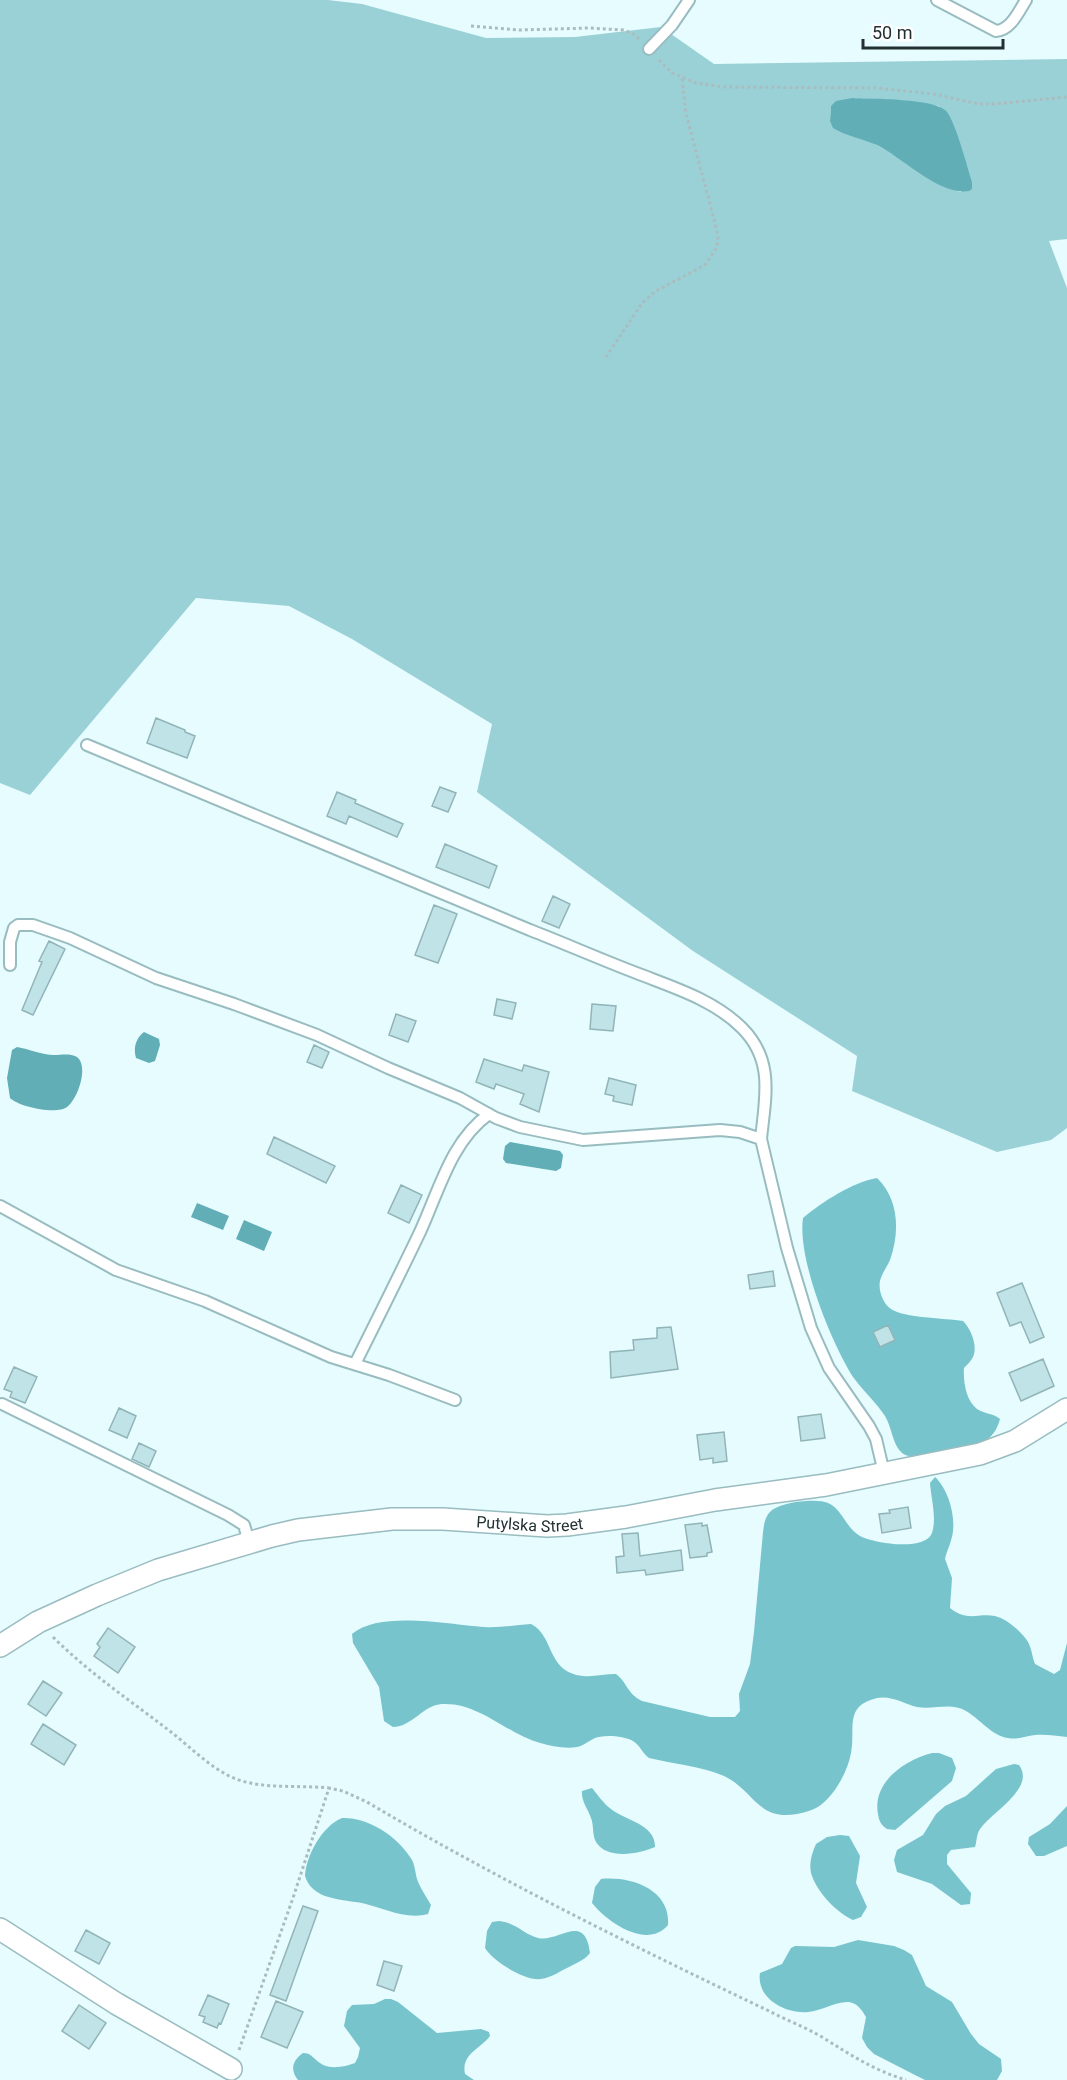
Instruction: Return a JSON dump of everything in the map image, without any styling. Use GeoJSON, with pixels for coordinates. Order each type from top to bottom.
{"type":"FeatureCollection","features":[{"type":"Feature","properties":{"kind":"street","name":"Putylska Street"},"geometry":{"type":"LineString","coordinates":[[0,1646],[38,1622],[158,1570],[249,1542],[298,1530],[384,1519],[419,1518],[520,1525],[567,1525],[626,1517],[715,1500],[826,1485],[990,1451],[1016,1440],[1067,1409]]}},
{"type":"Feature","properties":{"kind":"street"},"geometry":{"type":"LineString","coordinates":[[0,1929],[117,2004],[231,2069]]}},
{"type":"Feature","properties":{"kind":"lane"},"geometry":{"type":"LineString","coordinates":[[648,49],[672,26],[689,0]]}},
{"type":"Feature","properties":{"kind":"lane"},"geometry":{"type":"LineString","coordinates":[[937,0],[996,31],[1002,31],[1009,25],[1026,0]]}},
{"type":"Feature","properties":{"kind":"lane"},"geometry":{"type":"LineString","coordinates":[[87,745],[687,993],[711,1005],[743,1029],[760,1053],[766,1078],[761,1139],[787,1248],[811,1328],[829,1368],[876,1439],[884,1473]]}},
{"type":"Feature","properties":{"kind":"lane"},"geometry":{"type":"LineString","coordinates":[[10,965],[10,942],[14,928],[24,924],[44,928],[156,978],[317,1035],[520,1127],[574,1139],[720,1130],[740,1132],[761,1139]]}},
{"type":"Feature","properties":{"kind":"lane"},"geometry":{"type":"LineString","coordinates":[[355,1364],[427,1218],[454,1155],[471,1128],[489,1114]]}},
{"type":"Feature","properties":{"kind":"lane"},"geometry":{"type":"LineString","coordinates":[[0,1206],[116,1270],[205,1301],[313,1350],[399,1378],[455,1400]]}},
{"type":"Feature","properties":{"kind":"lane"},"geometry":{"type":"LineString","coordinates":[[2,1404],[228,1515],[244,1525],[249,1542]]}},
{"type":"Feature","properties":{"kind":"path"},"geometry":{"type":"LineString","coordinates":[[471,26],[520,30],[589,28],[623,30],[634,34],[668,69],[682,77],[696,83],[724,87],[902,90],[993,104],[1067,97]]}},
{"type":"Feature","properties":{"kind":"path"},"geometry":{"type":"LineString","coordinates":[[606,357],[642,303],[656,291],[705,265],[717,248],[718,237],[714,219],[686,114],[682,77]]}},
{"type":"Feature","properties":{"kind":"path"},"geometry":{"type":"LineString","coordinates":[[38,1622],[70,1655],[218,1769],[233,1778],[263,1785],[329,1788],[361,1799],[515,1885],[615,1937],[819,2036],[859,2062],[906,2080]]}},
{"type":"Feature","properties":{"kind":"path"},"geometry":{"type":"LineString","coordinates":[[231,2069],[293,1898],[329,1788]]}},
{"type":"Feature","properties":{"kind":"shaded area"},"geometry":{"type":"Polygon","coordinates":[[[0,0],[328,0],[362,4],[486,38],[575,37],[661,27],[714,64],[1067,59],[1067,239],[1049,241],[1067,288],[1067,1128],[1051,1140],[997,1152],[852,1091],[857,1056],[693,951],[477,792],[492,724],[352,639],[289,606],[196,598],[30,795],[0,783],[0,0]],[[852,98],[831,106],[830,121],[842,131],[890,152],[936,181],[961,192],[939,106],[908,101],[852,98]]]}},
{"type":"Feature","properties":{"kind":"shaded area"},"geometry":{"type":"Polygon","coordinates":[[[852,98],[917,102],[941,107],[947,112],[954,126],[972,182],[972,189],[958,191],[946,188],[877,145],[833,128],[830,121],[831,106],[836,101],[852,98]]]}},
{"type":"Feature","properties":{"kind":"shaded area"},"geometry":{"type":"Polygon","coordinates":[[[144,1032],[159,1039],[160,1045],[155,1061],[149,1063],[136,1058],[135,1054],[137,1040],[144,1032]]]}},
{"type":"Feature","properties":{"kind":"shaded area"},"geometry":{"type":"Polygon","coordinates":[[[17,1047],[45,1054],[77,1057],[82,1067],[81,1082],[75,1097],[67,1107],[55,1110],[38,1109],[10,1098],[7,1078],[12,1050],[17,1047]]]}},
{"type":"Feature","properties":{"kind":"shaded area"},"geometry":{"type":"Polygon","coordinates":[[[510,1142],[560,1151],[563,1155],[561,1168],[556,1171],[506,1163],[503,1159],[505,1146],[510,1142]]]}},
{"type":"Feature","properties":{"kind":"shaded area"},"geometry":{"type":"Polygon","coordinates":[[[877,1178],[890,1196],[896,1227],[890,1260],[880,1281],[882,1296],[888,1307],[897,1312],[963,1321],[969,1328],[975,1348],[973,1357],[964,1368],[968,1396],[977,1409],[1000,1419],[991,1436],[977,1445],[923,1456],[902,1453],[896,1445],[885,1416],[853,1377],[844,1362],[826,1322],[810,1277],[805,1255],[803,1218],[838,1194],[877,1178]]]}},
{"type":"Feature","properties":{"kind":"shaded area"},"geometry":{"type":"Polygon","coordinates":[[[197,1203],[229,1216],[223,1230],[191,1217],[197,1203]]]}},
{"type":"Feature","properties":{"kind":"shaded area"},"geometry":{"type":"Polygon","coordinates":[[[244,1220],[272,1232],[264,1251],[236,1239],[244,1220]]]}},
{"type":"Feature","properties":{"kind":"shaded area"},"geometry":{"type":"Polygon","coordinates":[[[935,1477],[944,1488],[953,1517],[952,1535],[945,1559],[952,1578],[950,1608],[962,1615],[995,1616],[1009,1623],[1028,1642],[1035,1664],[1054,1674],[1060,1670],[1067,1643],[1067,1737],[1032,1735],[1018,1738],[1002,1737],[960,1708],[917,1707],[893,1699],[877,1698],[866,1702],[855,1713],[849,1760],[841,1781],[832,1794],[813,1809],[784,1815],[764,1809],[724,1776],[696,1767],[649,1758],[633,1741],[624,1738],[602,1736],[577,1747],[553,1746],[528,1739],[468,1708],[442,1704],[429,1708],[406,1724],[393,1727],[384,1721],[379,1687],[353,1643],[352,1634],[380,1622],[416,1621],[490,1627],[531,1624],[544,1637],[557,1661],[571,1673],[583,1676],[616,1674],[633,1695],[642,1701],[710,1717],[735,1717],[740,1711],[739,1694],[750,1664],[763,1532],[769,1513],[790,1503],[823,1502],[833,1506],[855,1533],[867,1539],[898,1544],[920,1542],[932,1533],[934,1515],[930,1483],[935,1477]]]}},
{"type":"Feature","properties":{"kind":"shaded area"},"geometry":{"type":"Polygon","coordinates":[[[932,1753],[952,1758],[956,1768],[952,1781],[895,1830],[887,1829],[880,1821],[877,1802],[885,1782],[901,1767],[932,1753]]]}},
{"type":"Feature","properties":{"kind":"shaded area"},"geometry":{"type":"Polygon","coordinates":[[[1014,1764],[1019,1765],[1023,1774],[1017,1791],[980,1829],[975,1847],[951,1850],[947,1855],[947,1864],[971,1893],[970,1904],[961,1905],[932,1884],[897,1872],[894,1860],[897,1850],[923,1835],[936,1814],[945,1806],[966,1796],[996,1769],[1014,1764]]]}},
{"type":"Feature","properties":{"kind":"shaded area"},"geometry":{"type":"Polygon","coordinates":[[[592,1788],[611,1809],[645,1828],[654,1839],[655,1847],[624,1854],[601,1848],[596,1842],[592,1821],[582,1795],[582,1791],[592,1788]]]}},
{"type":"Feature","properties":{"kind":"shaded area"},"geometry":{"type":"Polygon","coordinates":[[[1067,1806],[1067,1846],[1044,1856],[1036,1856],[1028,1844],[1029,1837],[1050,1824],[1067,1806]]]}},
{"type":"Feature","properties":{"kind":"shaded area"},"geometry":{"type":"Polygon","coordinates":[[[342,1818],[352,1818],[371,1824],[397,1841],[413,1862],[418,1882],[431,1905],[428,1914],[411,1916],[334,1898],[315,1891],[310,1886],[305,1876],[312,1851],[328,1828],[342,1818]]]}},
{"type":"Feature","properties":{"kind":"shaded area"},"geometry":{"type":"Polygon","coordinates":[[[849,1836],[860,1856],[856,1883],[867,1907],[861,1917],[853,1920],[829,1902],[815,1882],[810,1868],[816,1844],[827,1837],[849,1836]]]}},
{"type":"Feature","properties":{"kind":"shaded area"},"geometry":{"type":"Polygon","coordinates":[[[601,1879],[624,1880],[647,1887],[663,1902],[668,1925],[659,1932],[649,1935],[639,1934],[617,1925],[592,1903],[595,1887],[601,1879]]]}},
{"type":"Feature","properties":{"kind":"shaded area"},"geometry":{"type":"Polygon","coordinates":[[[492,1922],[511,1924],[538,1938],[554,1937],[577,1931],[583,1934],[590,1953],[582,1960],[549,1977],[534,1979],[526,1977],[502,1964],[485,1948],[487,1931],[492,1922]]]}},
{"type":"Feature","properties":{"kind":"shaded area"},"geometry":{"type":"Polygon","coordinates":[[[858,1940],[894,1946],[912,1955],[926,1986],[952,2002],[979,2044],[1001,2059],[1002,2071],[997,2080],[925,2080],[874,2054],[867,2047],[862,2038],[866,2017],[854,2004],[844,2002],[813,2011],[799,2012],[782,2007],[767,1997],[760,1982],[760,1973],[782,1964],[791,1948],[795,1946],[834,1947],[858,1940]]]}},
{"type":"Feature","properties":{"kind":"shaded area"},"geometry":{"type":"Polygon","coordinates":[[[385,1999],[398,2002],[437,2033],[481,2029],[489,2032],[490,2036],[472,2052],[466,2061],[465,2074],[474,2080],[298,2080],[293,2066],[296,2059],[303,2053],[328,2067],[342,2067],[355,2063],[360,2048],[344,2026],[347,2011],[352,2005],[374,2004],[385,1999]]]}},
{"type":"Feature","properties":{"kind":"building"},"geometry":{"type":"Polygon","coordinates":[[[156,718],[195,736],[187,758],[147,743],[156,718]]]}},
{"type":"Feature","properties":{"kind":"building"},"geometry":{"type":"Polygon","coordinates":[[[440,787],[456,793],[448,812],[432,806],[440,787]]]}},
{"type":"Feature","properties":{"kind":"building"},"geometry":{"type":"Polygon","coordinates":[[[337,792],[356,800],[355,803],[403,824],[397,837],[349,816],[346,824],[327,816],[337,792]]]}},
{"type":"Feature","properties":{"kind":"building"},"geometry":{"type":"Polygon","coordinates":[[[445,844],[497,866],[489,888],[436,867],[445,844]]]}},
{"type":"Feature","properties":{"kind":"building"},"geometry":{"type":"Polygon","coordinates":[[[553,896],[570,904],[559,928],[542,921],[553,896]]]}},
{"type":"Feature","properties":{"kind":"building"},"geometry":{"type":"Polygon","coordinates":[[[434,905],[457,914],[438,963],[415,955],[434,905]]]}},
{"type":"Feature","properties":{"kind":"building"},"geometry":{"type":"Polygon","coordinates":[[[49,941],[65,949],[33,1015],[22,1010],[42,962],[39,961],[49,941]]]}},
{"type":"Feature","properties":{"kind":"building"},"geometry":{"type":"Polygon","coordinates":[[[497,999],[516,1003],[512,1019],[494,1015],[497,999]]]}},
{"type":"Feature","properties":{"kind":"building"},"geometry":{"type":"Polygon","coordinates":[[[592,1004],[616,1006],[613,1031],[590,1029],[592,1004]]]}},
{"type":"Feature","properties":{"kind":"building"},"geometry":{"type":"Polygon","coordinates":[[[396,1014],[416,1021],[408,1042],[389,1035],[396,1014]]]}},
{"type":"Feature","properties":{"kind":"building"},"geometry":{"type":"Polygon","coordinates":[[[314,1045],[329,1052],[322,1068],[307,1062],[314,1045]]]}},
{"type":"Feature","properties":{"kind":"building"},"geometry":{"type":"Polygon","coordinates":[[[484,1059],[522,1071],[524,1065],[549,1072],[539,1112],[520,1104],[524,1094],[496,1084],[494,1089],[476,1082],[484,1059]]]}},
{"type":"Feature","properties":{"kind":"building"},"geometry":{"type":"Polygon","coordinates":[[[609,1078],[636,1085],[632,1105],[613,1101],[614,1096],[605,1094],[609,1078]]]}},
{"type":"Feature","properties":{"kind":"building"},"geometry":{"type":"Polygon","coordinates":[[[274,1137],[335,1166],[326,1183],[267,1154],[274,1137]]]}},
{"type":"Feature","properties":{"kind":"building"},"geometry":{"type":"Polygon","coordinates":[[[401,1185],[422,1195],[409,1223],[388,1213],[401,1185]]]}},
{"type":"Feature","properties":{"kind":"building"},"geometry":{"type":"Polygon","coordinates":[[[773,1271],[775,1286],[750,1289],[748,1275],[773,1271]]]}},
{"type":"Feature","properties":{"kind":"building"},"geometry":{"type":"Polygon","coordinates":[[[1022,1283],[1044,1337],[1030,1343],[1021,1322],[1010,1326],[997,1293],[1022,1283]]]}},
{"type":"Feature","properties":{"kind":"building"},"geometry":{"type":"Polygon","coordinates":[[[888,1325],[895,1340],[880,1347],[873,1332],[888,1325]]]}},
{"type":"Feature","properties":{"kind":"building"},"geometry":{"type":"Polygon","coordinates":[[[671,1327],[678,1369],[611,1378],[610,1352],[634,1350],[633,1340],[657,1338],[657,1328],[671,1327]]]}},
{"type":"Feature","properties":{"kind":"building"},"geometry":{"type":"Polygon","coordinates":[[[1043,1359],[1054,1386],[1021,1401],[1009,1373],[1043,1359]]]}},
{"type":"Feature","properties":{"kind":"building"},"geometry":{"type":"Polygon","coordinates":[[[14,1367],[37,1377],[25,1403],[10,1397],[12,1392],[4,1389],[14,1367]]]}},
{"type":"Feature","properties":{"kind":"building"},"geometry":{"type":"Polygon","coordinates":[[[119,1408],[136,1416],[127,1438],[109,1430],[119,1408]]]}},
{"type":"Feature","properties":{"kind":"building"},"geometry":{"type":"Polygon","coordinates":[[[821,1414],[825,1438],[801,1441],[798,1417],[821,1414]]]}},
{"type":"Feature","properties":{"kind":"building"},"geometry":{"type":"Polygon","coordinates":[[[724,1432],[727,1461],[713,1463],[713,1458],[700,1460],[697,1435],[724,1432]]]}},
{"type":"Feature","properties":{"kind":"building"},"geometry":{"type":"Polygon","coordinates":[[[139,1443],[156,1451],[149,1467],[132,1459],[139,1443]]]}},
{"type":"Feature","properties":{"kind":"building"},"geometry":{"type":"Polygon","coordinates":[[[908,1507],[911,1528],[882,1533],[879,1514],[908,1507]]]}},
{"type":"Feature","properties":{"kind":"building"},"geometry":{"type":"Polygon","coordinates":[[[702,1523],[702,1526],[707,1525],[712,1552],[707,1553],[707,1556],[690,1558],[685,1525],[702,1523]]]}},
{"type":"Feature","properties":{"kind":"building"},"geometry":{"type":"Polygon","coordinates":[[[638,1533],[640,1556],[681,1550],[683,1570],[646,1575],[645,1570],[617,1573],[616,1557],[624,1556],[622,1534],[638,1533]]]}},
{"type":"Feature","properties":{"kind":"building"},"geometry":{"type":"Polygon","coordinates":[[[108,1628],[135,1647],[118,1673],[94,1656],[100,1647],[97,1644],[108,1628]]]}},
{"type":"Feature","properties":{"kind":"building"},"geometry":{"type":"Polygon","coordinates":[[[43,1681],[62,1693],[46,1716],[28,1704],[43,1681]]]}},
{"type":"Feature","properties":{"kind":"building"},"geometry":{"type":"Polygon","coordinates":[[[43,1724],[76,1745],[64,1765],[31,1744],[43,1724]]]}},
{"type":"Feature","properties":{"kind":"building"},"geometry":{"type":"Polygon","coordinates":[[[303,1906],[318,1911],[286,2001],[270,1995],[303,1906]]]}},
{"type":"Feature","properties":{"kind":"building"},"geometry":{"type":"Polygon","coordinates":[[[86,1930],[110,1943],[99,1964],[75,1951],[86,1930]]]}},
{"type":"Feature","properties":{"kind":"building"},"geometry":{"type":"Polygon","coordinates":[[[384,1961],[402,1966],[394,1991],[377,1985],[384,1961]]]}},
{"type":"Feature","properties":{"kind":"building"},"geometry":{"type":"Polygon","coordinates":[[[208,1995],[229,2004],[217,2028],[203,2022],[205,2017],[199,2015],[208,1995]]]}},
{"type":"Feature","properties":{"kind":"building"},"geometry":{"type":"Polygon","coordinates":[[[276,2001],[303,2012],[287,2048],[261,2037],[276,2001]]]}},
{"type":"Feature","properties":{"kind":"building"},"geometry":{"type":"Polygon","coordinates":[[[79,2005],[106,2023],[89,2049],[62,2031],[79,2005]]]}}]}
